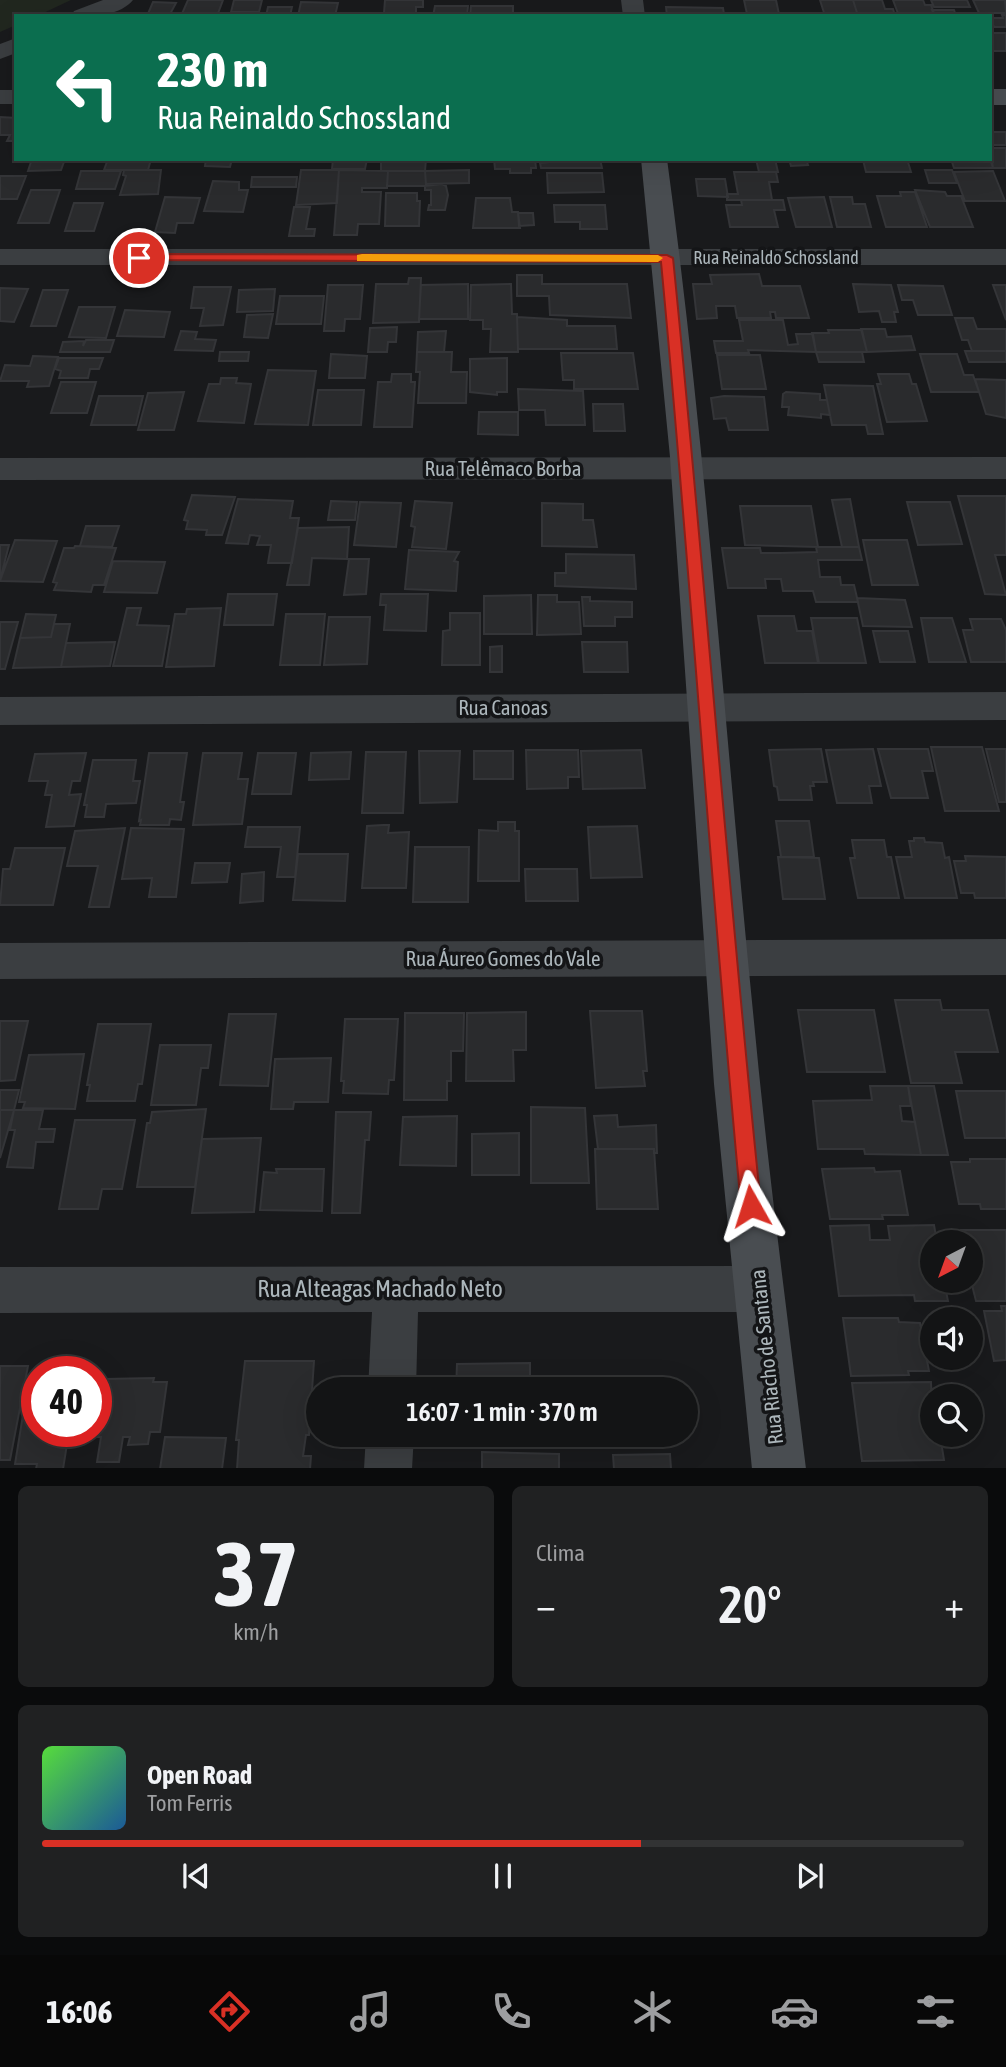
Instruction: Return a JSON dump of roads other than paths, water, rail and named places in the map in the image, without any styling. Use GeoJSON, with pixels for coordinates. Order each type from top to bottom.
{"type":"FeatureCollection","features":[{"type":"Feature","properties":{"kind":"street"},"geometry":{"type":"LineString","coordinates":[[87,14],[122,0]]}},
{"type":"Feature","properties":{"kind":"street","name":"Rua Riacho de Santana"},"geometry":{"type":"LineString","coordinates":[[653,161],[667,258],[688,469],[726,958],[779,1468]]}},
{"type":"Feature","properties":{"kind":"street","name":"Rua Reinaldo Schossland"},"geometry":{"type":"LineString","coordinates":[[0,257],[1006,257]]}},
{"type":"Feature","properties":{"kind":"street","name":"Rua Telêmaco Borba"},"geometry":{"type":"LineString","coordinates":[[0,469],[1006,468]]}},
{"type":"Feature","properties":{"kind":"street","name":"Rua Canoas"},"geometry":{"type":"LineString","coordinates":[[0,711],[1006,706]]}},
{"type":"Feature","properties":{"kind":"street","name":"Rua Áureo Gomes do Vale"},"geometry":{"type":"LineString","coordinates":[[0,961],[1006,957]]}},
{"type":"Feature","properties":{"kind":"street"},"geometry":{"type":"LineString","coordinates":[[393,1377],[396,1289]]}},
{"type":"Feature","properties":{"kind":"street","name":"Rua Alteagas Machado Neto"},"geometry":{"type":"LineString","coordinates":[[0,1290],[759,1289]]}},
{"type":"Feature","properties":{"kind":"street"},"geometry":{"type":"LineString","coordinates":[[388,1468],[389,1447]]}}]}
